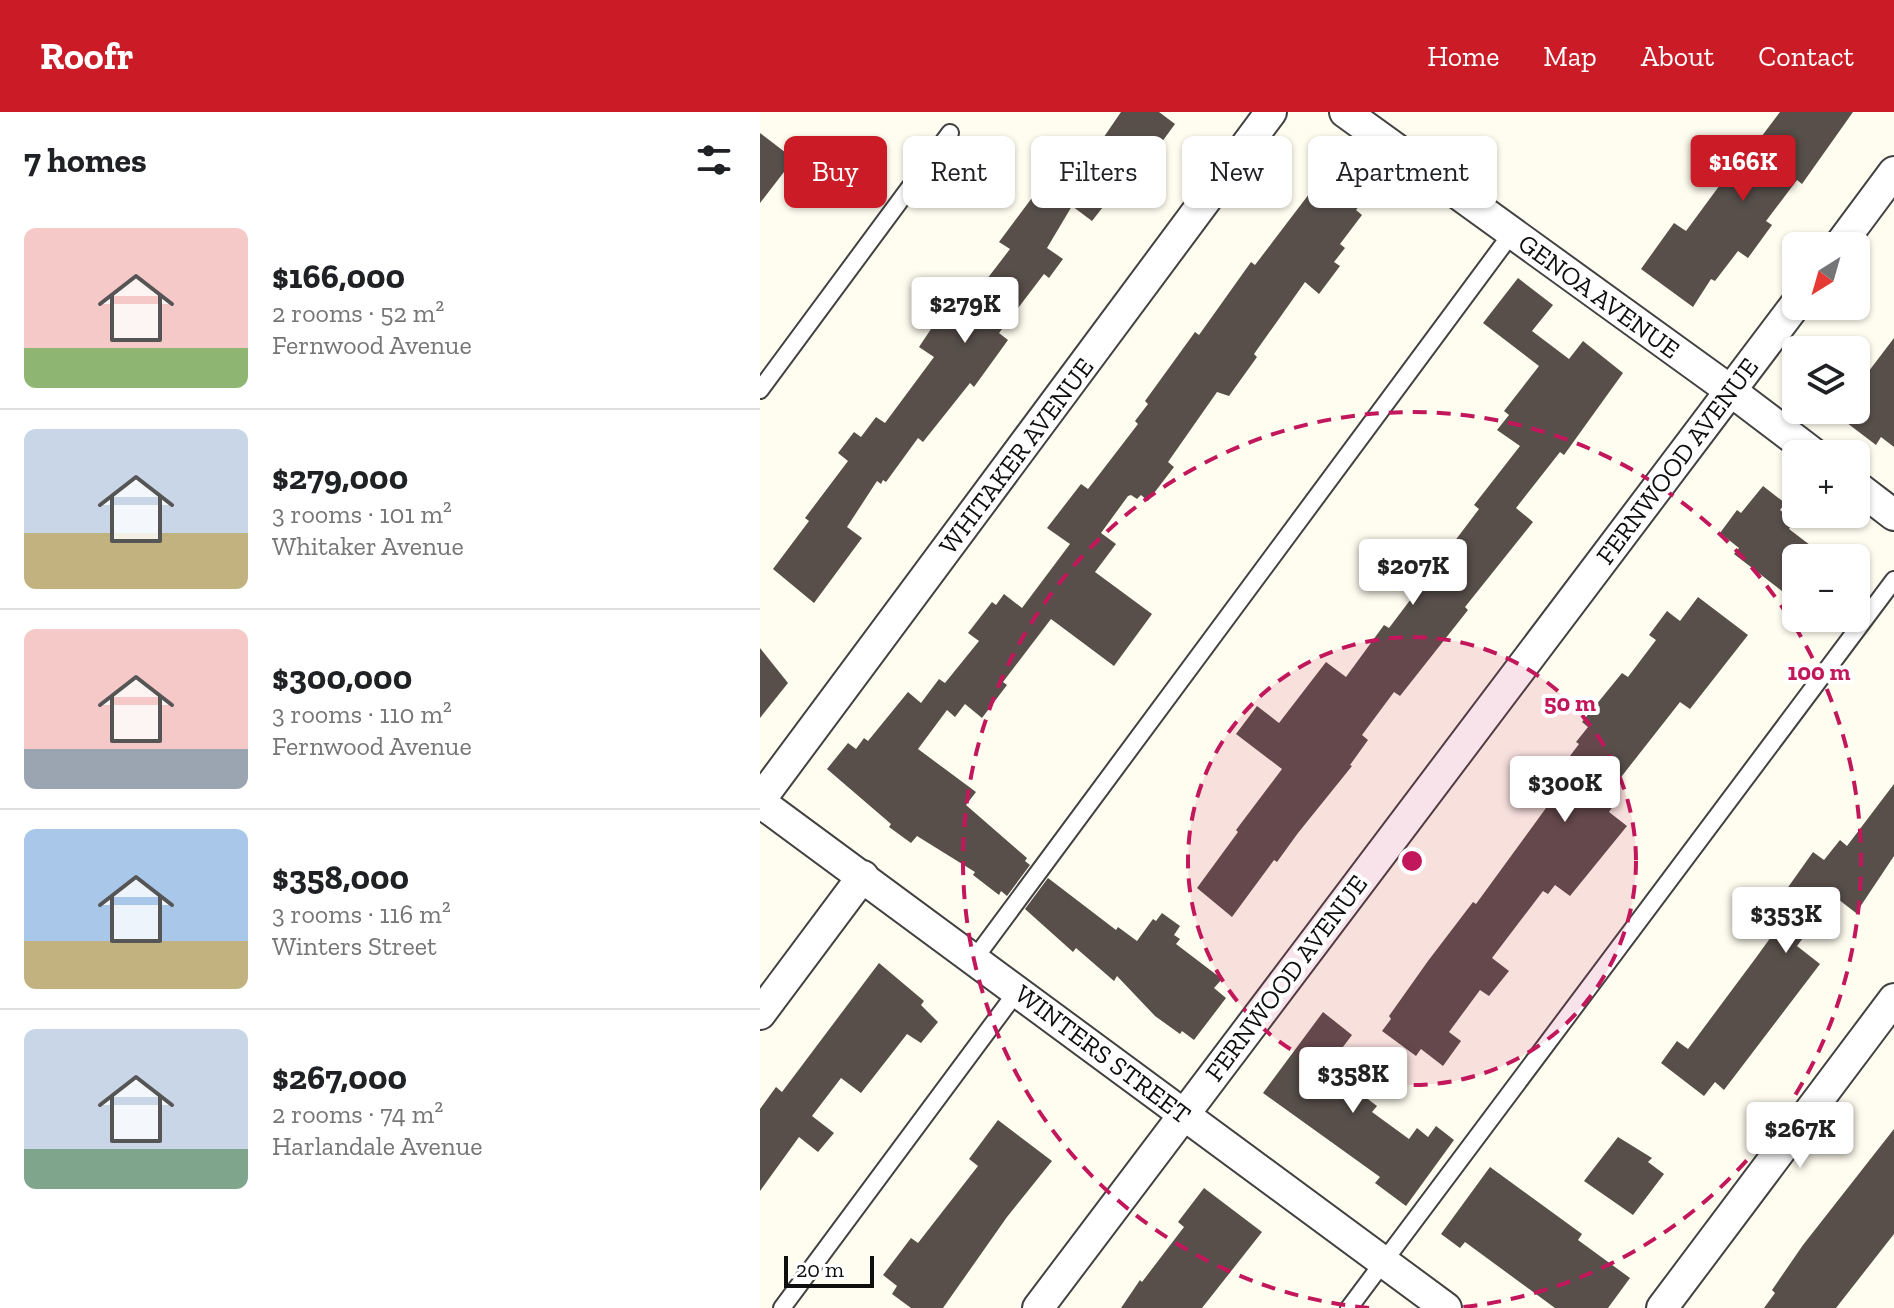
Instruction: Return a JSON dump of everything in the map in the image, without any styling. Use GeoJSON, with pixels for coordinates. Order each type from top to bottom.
{"type":"FeatureCollection","features":[{"type":"Feature","properties":{"kind":"street","name":"WHITAKER AVENUE"},"geometry":{"type":"LineString","coordinates":[[760,801],[1271,112]]}},
{"type":"Feature","properties":{"kind":"street","name":"GENOA AVENUE"},"geometry":{"type":"LineString","coordinates":[[1345,112],[1796,440]]}},
{"type":"Feature","properties":{"kind":"street"},"geometry":{"type":"LineString","coordinates":[[1849,232],[1894,172]]}},
{"type":"Feature","properties":{"kind":"street","name":"FERNWOOD AVENUE"},"geometry":{"type":"LineString","coordinates":[[1038,1308],[1784,320]]}},
{"type":"Feature","properties":{"kind":"street"},"geometry":{"type":"LineString","coordinates":[[1870,497],[1894,515]]}},
{"type":"Feature","properties":{"kind":"street","name":"WINTERS STREET"},"geometry":{"type":"LineString","coordinates":[[760,801],[1446,1308]]}},
{"type":"Feature","properties":{"kind":"street"},"geometry":{"type":"LineString","coordinates":[[760,1014],[863,876]]}},
{"type":"Feature","properties":{"kind":"street"},"geometry":{"type":"LineString","coordinates":[[1662,1308],[1894,999]]}},
{"type":"Feature","properties":{"kind":"lane"},"geometry":{"type":"LineString","coordinates":[[760,390],[950,133]]}},
{"type":"Feature","properties":{"kind":"lane"},"geometry":{"type":"LineString","coordinates":[[975,958],[1512,233]]}},
{"type":"Feature","properties":{"kind":"lane"},"geometry":{"type":"LineString","coordinates":[[1349,1308],[1719,818],[1894,580]]}},
{"type":"Feature","properties":{"kind":"lane"},"geometry":{"type":"LineString","coordinates":[[782,1308],[1018,990]]}},
{"type":"Feature","properties":{"kind":"building"},"geometry":{"type":"Polygon","coordinates":[[[1121,112],[1159,112],[1175,124],[1166,136],[1105,136],[1121,112]]]}},
{"type":"Feature","properties":{"kind":"building"},"geometry":{"type":"Polygon","coordinates":[[[1780,112],[1853,112],[1802,184],[1797,180],[1766,221],[1772,225],[1748,258],[1738,251],[1715,281],[1711,279],[1693,307],[1641,269],[1674,223],[1686,231],[1780,112]]]}},
{"type":"Feature","properties":{"kind":"building"},"geometry":{"type":"Polygon","coordinates":[[[760,133],[784,151],[784,172],[760,203],[760,133]]]}},
{"type":"Feature","properties":{"kind":"building"},"geometry":{"type":"Polygon","coordinates":[[[1308,195],[1308,208],[1358,208],[1356,210],[1362,215],[1340,244],[1345,248],[1334,262],[1340,266],[1319,294],[1305,282],[1254,354],[1257,357],[1229,396],[1217,392],[1168,462],[1174,467],[1148,501],[1141,495],[1137,499],[1128,496],[1101,533],[1116,544],[1095,572],[1152,614],[1114,666],[1051,619],[1003,682],[1007,685],[982,718],[965,704],[955,717],[947,710],[918,749],[976,792],[966,805],[1027,858],[1025,861],[1030,865],[1007,896],[1001,891],[999,895],[973,875],[975,872],[917,836],[911,843],[889,827],[891,824],[827,769],[848,743],[856,749],[864,738],[868,741],[908,692],[921,703],[939,679],[945,683],[979,641],[968,633],[992,602],[996,605],[1004,594],[1022,608],[1070,544],[1047,528],[1081,484],[1088,489],[1138,424],[1135,421],[1148,404],[1145,401],[1195,332],[1199,335],[1251,262],[1255,265],[1308,195]]]}},
{"type":"Feature","properties":{"kind":"building"},"geometry":{"type":"Polygon","coordinates":[[[1031,199],[1031,208],[1071,208],[1047,248],[1063,259],[1049,278],[1044,274],[999,333],[1008,340],[974,387],[970,383],[923,442],[918,438],[886,482],[883,480],[881,484],[877,481],[847,527],[862,538],[814,603],[773,569],[809,521],[805,518],[848,461],[838,453],[854,432],[861,437],[876,417],[885,423],[934,357],[919,347],[933,326],[929,323],[948,297],[964,309],[1010,249],[999,242],[1031,199]]]}},
{"type":"Feature","properties":{"kind":"building"},"geometry":{"type":"Polygon","coordinates":[[[1075,208],[1102,208],[1092,221],[1075,208]]]}},
{"type":"Feature","properties":{"kind":"building"},"geometry":{"type":"Polygon","coordinates":[[[1518,278],[1553,305],[1532,331],[1569,359],[1583,341],[1623,373],[1564,455],[1560,452],[1516,508],[1533,522],[1465,607],[1468,610],[1400,696],[1394,692],[1362,735],[1368,740],[1352,766],[1277,862],[1274,860],[1232,917],[1197,888],[1282,769],[1236,734],[1257,706],[1279,723],[1326,662],[1346,677],[1384,625],[1389,628],[1479,509],[1474,505],[1520,446],[1497,430],[1509,415],[1504,411],[1539,366],[1483,323],[1518,278]]]}},
{"type":"Feature","properties":{"kind":"building"},"geometry":{"type":"Polygon","coordinates":[[[1894,338],[1894,447],[1881,437],[1876,445],[1848,424],[1870,424],[1870,370],[1894,338]]]}},
{"type":"Feature","properties":{"kind":"building"},"geometry":{"type":"Polygon","coordinates":[[[1763,486],[1782,501],[1782,528],[1790,528],[1809,544],[1782,544],[1782,591],[1734,554],[1739,548],[1720,533],[1737,510],[1741,513],[1763,486]]]}},
{"type":"Feature","properties":{"kind":"building"},"geometry":{"type":"Polygon","coordinates":[[[1698,597],[1748,635],[1690,709],[1680,702],[1607,795],[1616,802],[1609,812],[1627,826],[1570,896],[1555,885],[1548,894],[1543,891],[1492,958],[1509,971],[1489,996],[1480,990],[1449,1032],[1461,1041],[1443,1066],[1421,1049],[1416,1056],[1382,1031],[1391,1019],[1389,1016],[1546,808],[1536,801],[1579,744],[1576,742],[1588,727],[1582,722],[1622,673],[1628,677],[1656,640],[1649,635],[1667,611],[1680,621],[1698,597]]]}},
{"type":"Feature","properties":{"kind":"building"},"geometry":{"type":"Polygon","coordinates":[[[760,648],[788,683],[760,718],[760,648]]]}},
{"type":"Feature","properties":{"kind":"building"},"geometry":{"type":"Polygon","coordinates":[[[1894,784],[1894,856],[1856,913],[1834,896],[1797,946],[1820,964],[1724,1090],[1715,1082],[1704,1096],[1661,1063],[1677,1041],[1688,1049],[1792,908],[1779,900],[1813,852],[1824,860],[1840,840],[1847,846],[1894,784]]]}},
{"type":"Feature","properties":{"kind":"building"},"geometry":{"type":"Polygon","coordinates":[[[1048,878],[1116,930],[1118,927],[1137,941],[1153,919],[1156,921],[1162,913],[1180,926],[1174,935],[1180,939],[1176,944],[1222,979],[1214,988],[1226,998],[1194,1040],[1155,1016],[1117,976],[1114,981],[1076,948],[1073,952],[1025,909],[1048,878]]]}},
{"type":"Feature","properties":{"kind":"building"},"geometry":{"type":"Polygon","coordinates":[[[879,963],[924,1001],[921,1005],[938,1022],[921,1043],[907,1034],[861,1093],[841,1078],[812,1116],[834,1133],[818,1152],[799,1137],[760,1191],[760,1109],[776,1087],[782,1092],[879,963]]]}},
{"type":"Feature","properties":{"kind":"building"},"geometry":{"type":"Polygon","coordinates":[[[1323,1012],[1352,1035],[1327,1068],[1377,1106],[1372,1112],[1409,1139],[1417,1128],[1428,1137],[1436,1126],[1454,1140],[1406,1206],[1375,1183],[1380,1177],[1263,1093],[1323,1012]]]}},
{"type":"Feature","properties":{"kind":"building"},"geometry":{"type":"Polygon","coordinates":[[[998,1120],[1052,1161],[1007,1217],[943,1308],[911,1308],[892,1294],[897,1286],[883,1275],[911,1238],[918,1243],[978,1166],[969,1159],[998,1120]]]}},
{"type":"Feature","properties":{"kind":"building"},"geometry":{"type":"Polygon","coordinates":[[[1894,1129],[1894,1234],[1836,1308],[1764,1308],[1775,1293],[1772,1290],[1803,1245],[1894,1129]]]}},
{"type":"Feature","properties":{"kind":"building"},"geometry":{"type":"Polygon","coordinates":[[[1618,1137],[1652,1158],[1648,1162],[1664,1174],[1633,1215],[1584,1181],[1618,1137]]]}},
{"type":"Feature","properties":{"kind":"building"},"geometry":{"type":"Polygon","coordinates":[[[1490,1167],[1582,1234],[1578,1240],[1630,1278],[1608,1308],[1555,1308],[1465,1242],[1460,1248],[1441,1234],[1490,1167]]]}},
{"type":"Feature","properties":{"kind":"building"},"geometry":{"type":"Polygon","coordinates":[[[1204,1188],[1262,1232],[1202,1308],[1121,1308],[1184,1227],[1178,1222],[1204,1188]]]}}]}
